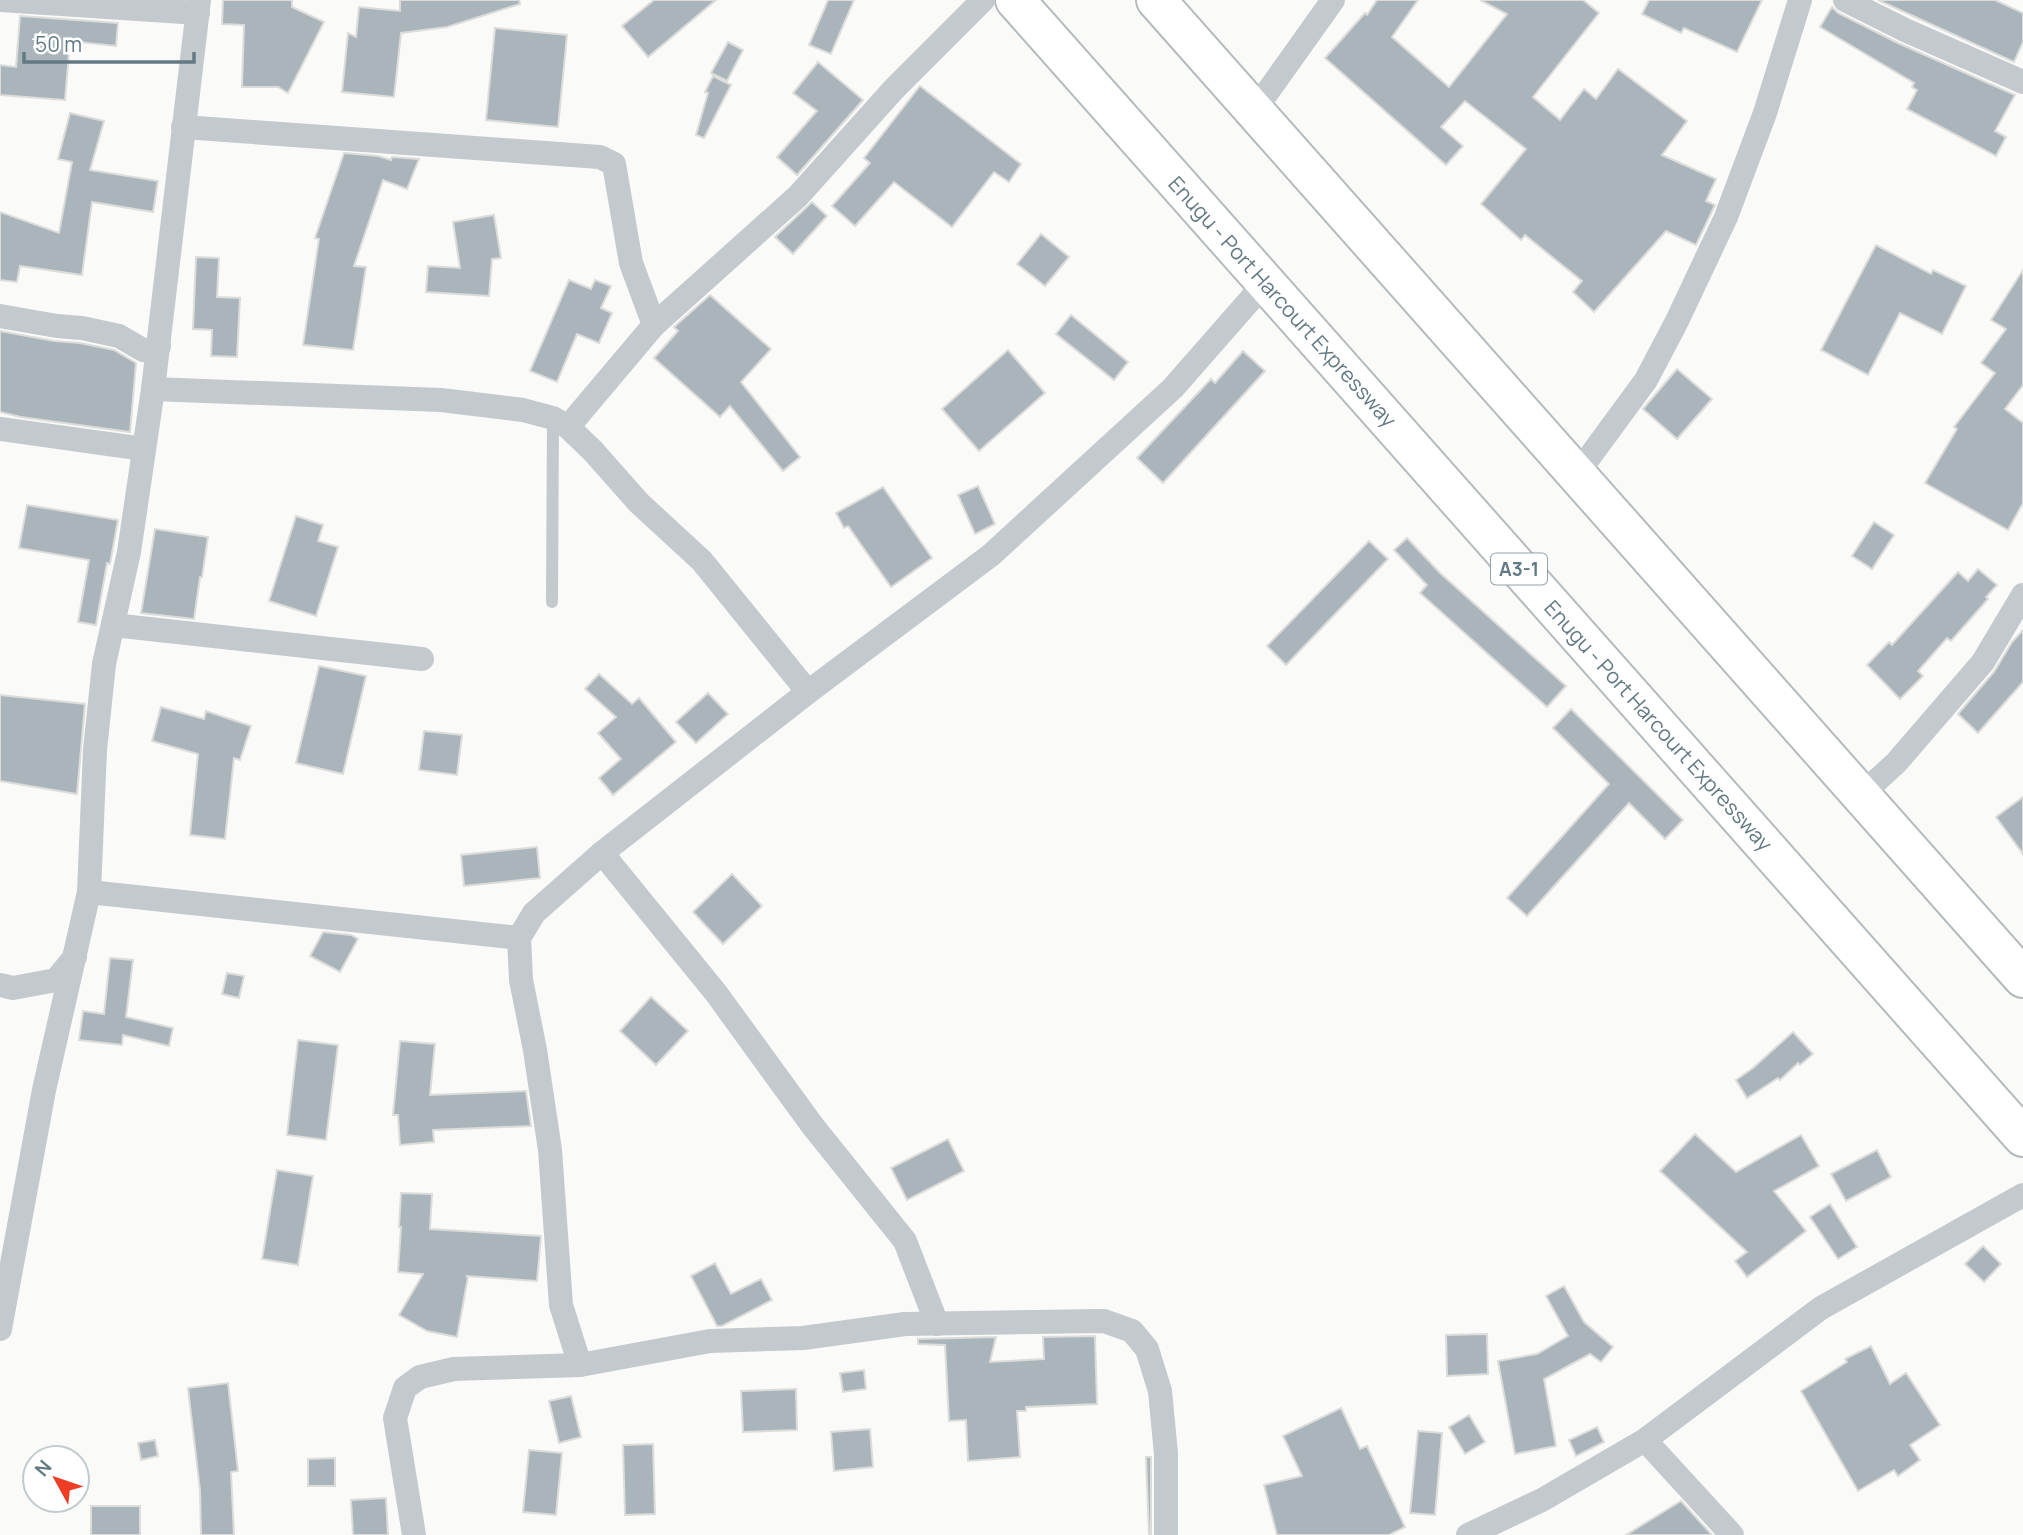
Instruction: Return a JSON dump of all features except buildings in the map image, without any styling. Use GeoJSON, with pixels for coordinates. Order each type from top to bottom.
{"type":"FeatureCollection","features":[{"type":"Feature","properties":{"kind":"highway","name":"Enugu - Port Harcourt Expressway"},"geometry":{"type":"LineString","coordinates":[[1015,0],[2023,1137]]}},
{"type":"Feature","properties":{"kind":"highway"},"geometry":{"type":"LineString","coordinates":[[1156,0],[2023,978]]}},
{"type":"Feature","properties":{"kind":"street"},"geometry":{"type":"LineString","coordinates":[[0,0],[198,6],[153,389],[129,552],[104,664],[95,750],[89,892],[44,1090],[0,1329]]}},
{"type":"Feature","properties":{"kind":"street"},"geometry":{"type":"LineString","coordinates":[[561,422],[654,325],[797,196],[894,89],[983,0]]}},
{"type":"Feature","properties":{"kind":"street"},"geometry":{"type":"LineString","coordinates":[[1254,111],[1333,0]]}},
{"type":"Feature","properties":{"kind":"street"},"geometry":{"type":"LineString","coordinates":[[1577,474],[1646,380],[1726,217],[1765,113],[1800,0]]}},
{"type":"Feature","properties":{"kind":"street"},"geometry":{"type":"LineString","coordinates":[[1845,0],[1905,30],[2023,82]]}},
{"type":"Feature","properties":{"kind":"street"},"geometry":{"type":"LineString","coordinates":[[183,127],[600,157],[608,160],[614,164],[631,263],[654,325]]}},
{"type":"Feature","properties":{"kind":"street"},"geometry":{"type":"LineString","coordinates":[[580,1365],[561,1305],[550,1150],[521,980],[519,938],[534,913],[602,853],[808,692],[991,555],[1173,388],[1265,283]]}},
{"type":"Feature","properties":{"kind":"street"},"geometry":{"type":"LineString","coordinates":[[0,316],[119,336],[143,350],[151,351],[159,346]]}},
{"type":"Feature","properties":{"kind":"street"},"geometry":{"type":"LineString","coordinates":[[153,389],[441,401],[523,410],[561,422],[593,451],[639,503],[702,561],[808,692]]}},
{"type":"Feature","properties":{"kind":"street"},"geometry":{"type":"LineString","coordinates":[[0,429],[144,449]]}},
{"type":"Feature","properties":{"kind":"street"},"geometry":{"type":"LineString","coordinates":[[1861,795],[1896,763],[1983,662],[2023,595]]}},
{"type":"Feature","properties":{"kind":"street"},"geometry":{"type":"LineString","coordinates":[[113,625],[422,659]]}},
{"type":"Feature","properties":{"kind":"street"},"geometry":{"type":"LineString","coordinates":[[602,853],[716,993],[812,1125],[905,1241],[937,1324]]}},
{"type":"Feature","properties":{"kind":"street"},"geometry":{"type":"LineString","coordinates":[[89,892],[519,938]]}},
{"type":"Feature","properties":{"kind":"street"},"geometry":{"type":"LineString","coordinates":[[0,985],[13,988],[56,980],[75,956]]}},
{"type":"Feature","properties":{"kind":"street"},"geometry":{"type":"LineString","coordinates":[[1468,1535],[1542,1500],[1646,1440],[1821,1308],[2023,1195]]}},
{"type":"Feature","properties":{"kind":"street"},"geometry":{"type":"LineString","coordinates":[[414,1535],[395,1418],[404,1388],[420,1377],[454,1369],[580,1365],[710,1341],[803,1338],[905,1324],[1104,1321],[1132,1331],[1147,1349],[1160,1391],[1166,1454],[1166,1535]]}},
{"type":"Feature","properties":{"kind":"street"},"geometry":{"type":"LineString","coordinates":[[1646,1440],[1732,1535]]}},
{"type":"Feature","properties":{"kind":"lane"},"geometry":{"type":"LineString","coordinates":[[552,602],[561,422]]}}]}
